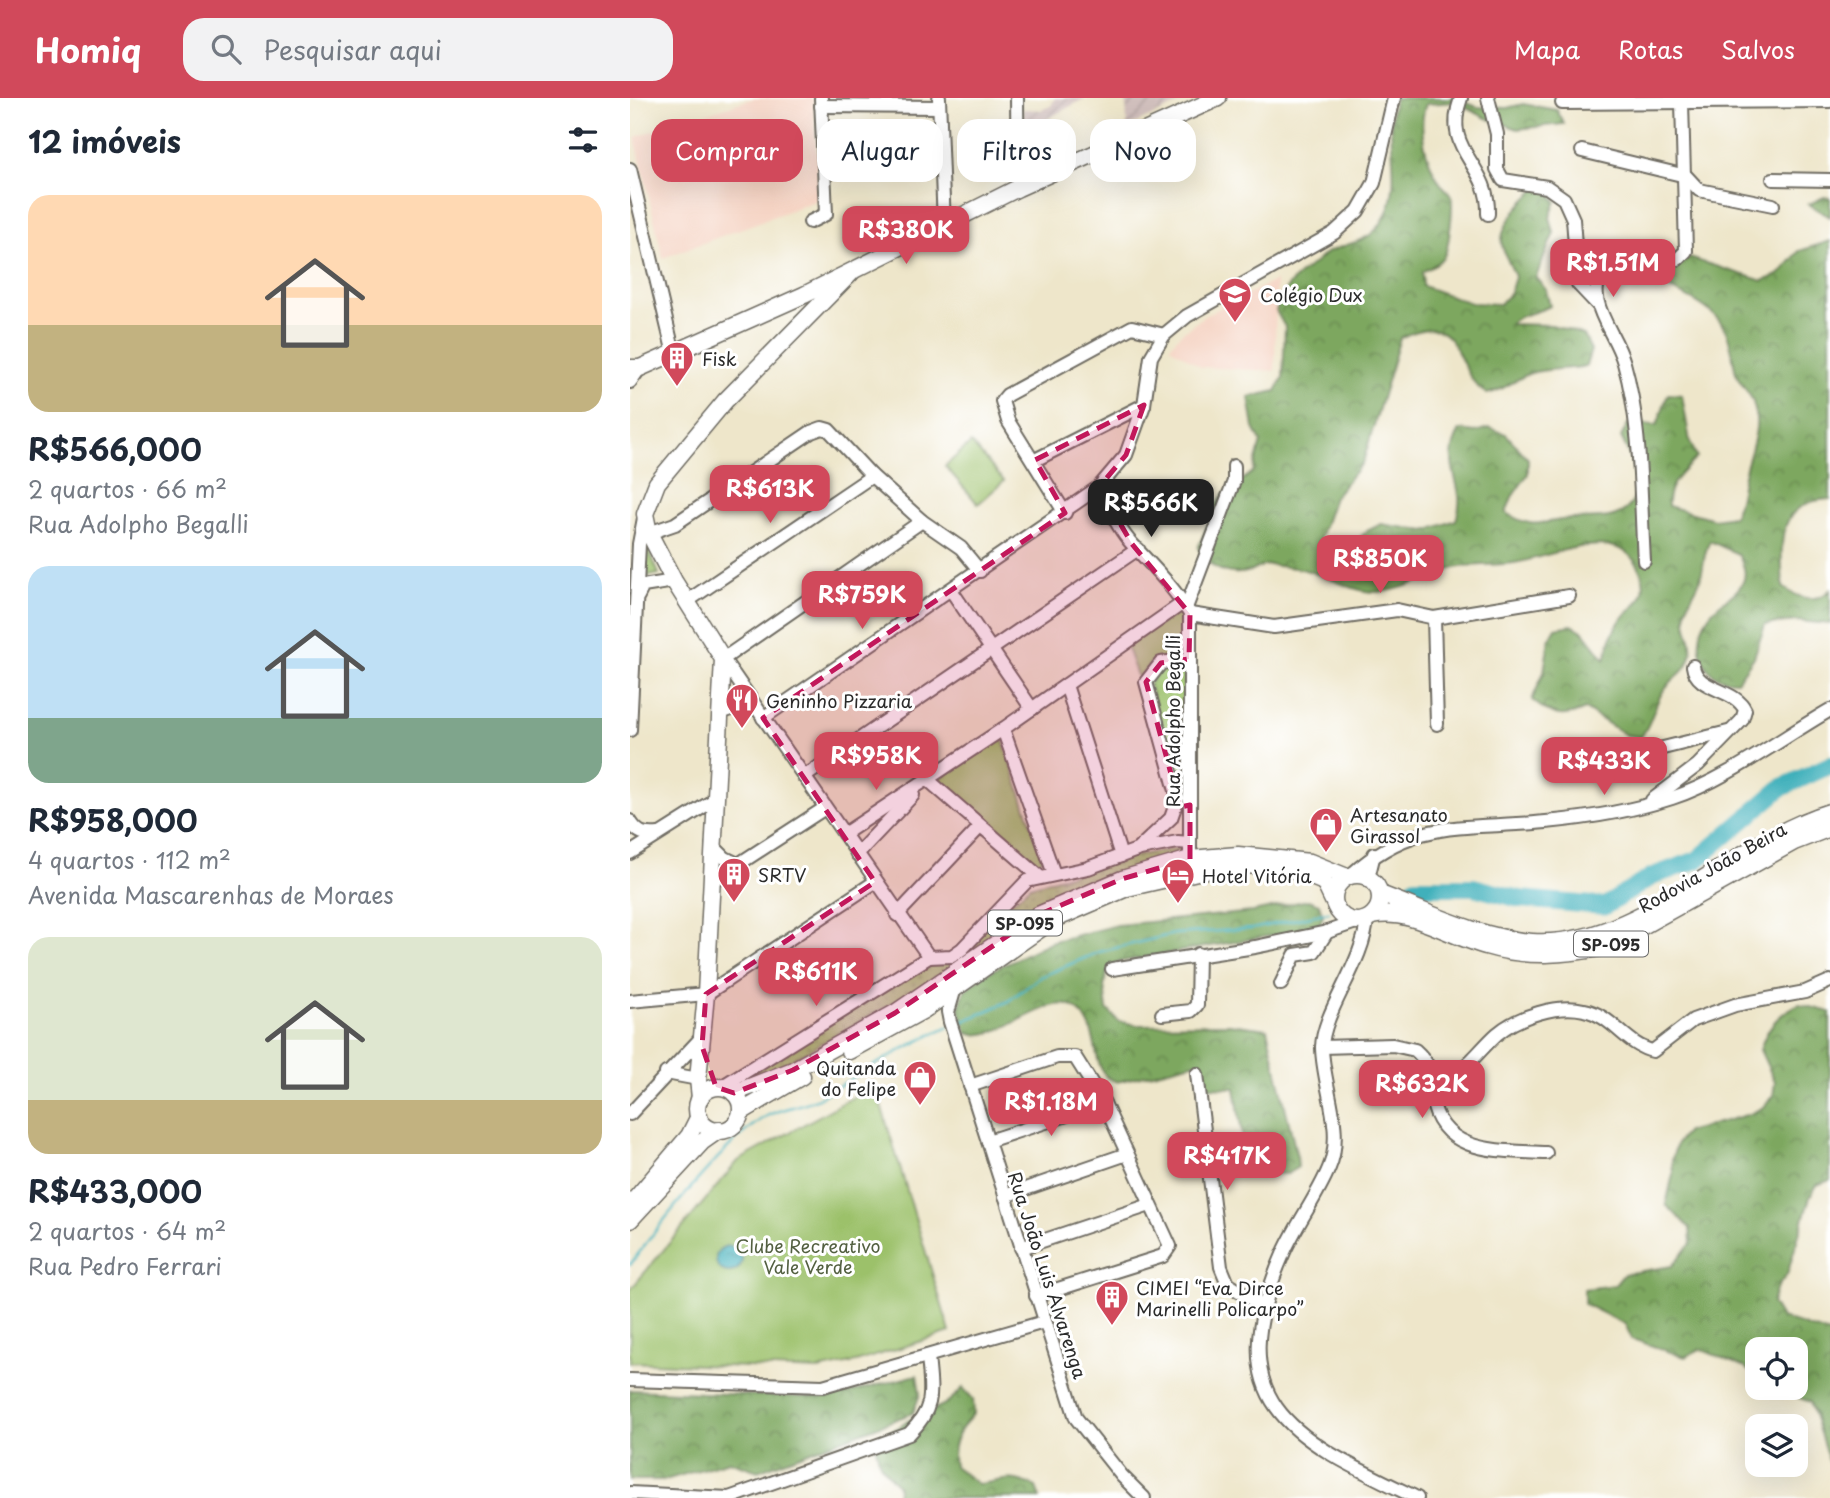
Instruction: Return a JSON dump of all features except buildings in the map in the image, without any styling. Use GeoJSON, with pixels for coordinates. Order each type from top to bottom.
{"type":"FeatureCollection","features":[{"type":"Feature","properties":{"kind":"main road"},"geometry":{"type":"LineString","coordinates":[[635,368],[674,354],[804,295],[1018,188],[1218,98]]}},
{"type":"Feature","properties":{"kind":"main road"},"geometry":{"type":"LineString","coordinates":[[719,1130],[706,1126],[698,1108],[698,1079],[706,994],[723,659],[674,581],[649,533],[645,514],[657,483],[725,401],[851,273]]}},
{"type":"Feature","properties":{"kind":"main road"},"geometry":{"type":"LineString","coordinates":[[804,295],[813,311]]}},
{"type":"Feature","properties":{"kind":"main road","name":"Rodovia João Beira"},"geometry":{"type":"LineString","coordinates":[[1380,894],[1478,932],[1530,942],[1567,940],[1622,925],[1768,839],[1830,812]]}},
{"type":"Feature","properties":{"kind":"main road","name":"Rodovia João Beira"},"geometry":{"type":"LineString","coordinates":[[1365,919],[1401,914],[1486,946],[1514,953],[1550,955],[1586,951],[1605,947],[1626,937],[1794,842],[1830,828]]}},
{"type":"Feature","properties":{"kind":"main road","name":"SP-095"},"geometry":{"type":"LineString","coordinates":[[630,1205],[690,1136],[698,1108],[724,1089],[793,1070],[895,1013],[1038,915],[1190,851],[1216,855],[1263,855],[1310,862],[1349,876],[1368,878]]}},
{"type":"Feature","properties":{"kind":"main road","name":"SP-095"},"geometry":{"type":"LineString","coordinates":[[630,1220],[702,1142],[719,1130],[731,1126],[741,1112],[924,1010],[1053,920],[1127,888],[1215,868],[1275,867],[1297,871],[1324,882],[1342,916],[1365,919]]}},
{"type":"Feature","properties":{"kind":"main road"},"geometry":{"type":"LineString","coordinates":[[1335,905],[1337,886],[1349,876]]}},
{"type":"Feature","properties":{"kind":"main road"},"geometry":{"type":"LineString","coordinates":[[1365,919],[1379,906],[1380,894],[1368,878]]}},
{"type":"Feature","properties":{"kind":"main road"},"geometry":{"type":"LineString","coordinates":[[702,1042],[724,1089],[741,1112]]}},
{"type":"Feature","properties":{"kind":"main road"},"geometry":{"type":"LineString","coordinates":[[630,1194],[682,1134],[698,1108]]}},
{"type":"Feature","properties":{"kind":"street"},"geometry":{"type":"LineString","coordinates":[[1017,98],[1018,188]]}},
{"type":"Feature","properties":{"kind":"street"},"geometry":{"type":"LineString","coordinates":[[1065,513],[1002,408],[1007,395],[1132,327],[1158,333],[1334,233],[1358,211],[1374,183],[1394,98]]}},
{"type":"Feature","properties":{"kind":"street"},"geometry":{"type":"LineString","coordinates":[[1461,98],[1454,123],[1456,137],[1487,191],[1488,214]]}},
{"type":"Feature","properties":{"kind":"street"},"geometry":{"type":"LineString","coordinates":[[1488,98],[1497,134],[1497,169],[1500,177],[1503,180],[1548,187],[1564,199],[1573,219],[1578,284],[1597,304],[1623,360],[1634,403],[1644,561]]}},
{"type":"Feature","properties":{"kind":"street"},"geometry":{"type":"LineString","coordinates":[[1562,103],[1830,101]]}},
{"type":"Feature","properties":{"kind":"street"},"geometry":{"type":"LineString","coordinates":[[810,222],[826,214],[821,102],[939,102],[944,225]]}},
{"type":"Feature","properties":{"kind":"street"},"geometry":{"type":"LineString","coordinates":[[1597,304],[1597,279],[1603,268],[1622,262],[1683,256],[1686,251],[1682,102]]}},
{"type":"Feature","properties":{"kind":"street"},"geometry":{"type":"LineString","coordinates":[[1582,150],[1686,176],[1699,190],[1773,205]]}},
{"type":"Feature","properties":{"kind":"street"},"geometry":{"type":"LineString","coordinates":[[630,169],[674,354]]}},
{"type":"Feature","properties":{"kind":"street"},"geometry":{"type":"LineString","coordinates":[[1487,191],[1500,177]]}},
{"type":"Feature","properties":{"kind":"street"},"geometry":{"type":"LineString","coordinates":[[1773,180],[1830,180]]}},
{"type":"Feature","properties":{"kind":"street"},"geometry":{"type":"LineString","coordinates":[[763,718],[1065,513],[1100,486],[1126,455],[1144,405],[1158,333]]}},
{"type":"Feature","properties":{"kind":"street"},"geometry":{"type":"LineString","coordinates":[[630,382],[635,368]]}},
{"type":"Feature","properties":{"kind":"street"},"geometry":{"type":"LineString","coordinates":[[1035,460],[1144,405]]}},
{"type":"Feature","properties":{"kind":"street"},"geometry":{"type":"LineString","coordinates":[[649,533],[675,524],[811,432],[822,428],[829,430],[922,521],[961,548],[980,571]]}},
{"type":"Feature","properties":{"kind":"street"},"geometry":{"type":"LineString","coordinates":[[844,834],[1186,608],[1234,481],[1234,466]]}},
{"type":"Feature","properties":{"kind":"street"},"geometry":{"type":"LineString","coordinates":[[686,602],[872,475]]}},
{"type":"Feature","properties":{"kind":"street"},"geometry":{"type":"LineString","coordinates":[[1100,486],[1116,522],[1186,608],[1274,626],[1397,610],[1434,618],[1569,596]]}},
{"type":"Feature","properties":{"kind":"street"},"geometry":{"type":"LineString","coordinates":[[630,730],[639,544],[645,514]]}},
{"type":"Feature","properties":{"kind":"street"},"geometry":{"type":"LineString","coordinates":[[922,521],[723,659],[897,915],[929,957]]}},
{"type":"Feature","properties":{"kind":"street"},"geometry":{"type":"LineString","coordinates":[[804,777],[1138,549]]}},
{"type":"Feature","properties":{"kind":"street"},"geometry":{"type":"LineString","coordinates":[[637,599],[643,586],[674,581]]}},
{"type":"Feature","properties":{"kind":"street"},"geometry":{"type":"LineString","coordinates":[[951,590],[1032,709]]}},
{"type":"Feature","properties":{"kind":"street","name":"Rua Adolpho Begalli"},"geometry":{"type":"LineString","coordinates":[[1186,608],[1189,659],[1184,806],[1190,851]]}},
{"type":"Feature","properties":{"kind":"street"},"geometry":{"type":"LineString","coordinates":[[1434,618],[1437,724]]}},
{"type":"Feature","properties":{"kind":"street"},"geometry":{"type":"LineString","coordinates":[[1137,850],[1159,833],[1184,806],[1178,798],[1146,682],[1161,663],[1189,659]]}},
{"type":"Feature","properties":{"kind":"street"},"geometry":{"type":"LineString","coordinates":[[1646,805],[1698,765],[1742,720],[1745,710],[1743,705],[1701,681],[1693,666]]}},
{"type":"Feature","properties":{"kind":"street"},"geometry":{"type":"LineString","coordinates":[[1066,685],[1121,856]]}},
{"type":"Feature","properties":{"kind":"street"},"geometry":{"type":"LineString","coordinates":[[720,713],[752,702]]}},
{"type":"Feature","properties":{"kind":"street"},"geometry":{"type":"LineString","coordinates":[[1349,876],[1374,854],[1430,830],[1546,822],[1673,798],[1704,784],[1830,710]]}},
{"type":"Feature","properties":{"kind":"street"},"geometry":{"type":"LineString","coordinates":[[1003,729],[1054,874]]}},
{"type":"Feature","properties":{"kind":"street"},"geometry":{"type":"LineString","coordinates":[[1598,764],[1728,732]]}},
{"type":"Feature","properties":{"kind":"street"},"geometry":{"type":"LineString","coordinates":[[927,779],[1040,877]]}},
{"type":"Feature","properties":{"kind":"street"},"geometry":{"type":"LineString","coordinates":[[857,854],[927,779]]}},
{"type":"Feature","properties":{"kind":"street"},"geometry":{"type":"LineString","coordinates":[[630,853],[714,800]]}},
{"type":"Feature","properties":{"kind":"street"},"geometry":{"type":"LineString","coordinates":[[711,882],[825,808]]}},
{"type":"Feature","properties":{"kind":"street"},"geometry":{"type":"LineString","coordinates":[[684,818],[704,821],[725,858],[740,865]]}},
{"type":"Feature","properties":{"kind":"street"},"geometry":{"type":"LineString","coordinates":[[630,821],[637,832],[659,834]]}},
{"type":"Feature","properties":{"kind":"street"},"geometry":{"type":"LineString","coordinates":[[897,915],[980,827]]}},
{"type":"Feature","properties":{"kind":"street"},"geometry":{"type":"LineString","coordinates":[[724,1089],[929,957],[952,956],[962,949],[1027,881],[1088,868],[1137,850],[1178,842],[1190,851]]}},
{"type":"Feature","properties":{"kind":"street"},"geometry":{"type":"LineString","coordinates":[[1368,878],[1374,854]]}},
{"type":"Feature","properties":{"kind":"street"},"geometry":{"type":"LineString","coordinates":[[630,1001],[706,994],[875,882]]}},
{"type":"Feature","properties":{"kind":"street"},"geometry":{"type":"LineString","coordinates":[[1112,969],[1327,932],[1365,919],[1366,940],[1326,1030],[1322,1047],[1332,1105],[1335,1148],[1330,1167],[1284,1252],[1265,1308],[1257,1353],[1270,1402],[1295,1431],[1346,1464],[1417,1498]]}},
{"type":"Feature","properties":{"kind":"street"},"geometry":{"type":"LineString","coordinates":[[1281,984],[1295,956],[1314,952],[1327,932]]}},
{"type":"Feature","properties":{"kind":"street"},"geometry":{"type":"LineString","coordinates":[[1162,1014],[1191,1011],[1196,1005],[1198,954]]}},
{"type":"Feature","properties":{"kind":"street"},"geometry":{"type":"LineString","coordinates":[[1322,1047],[1404,1047],[1415,1050],[1431,1071],[1444,1078],[1458,1073],[1499,1032],[1534,1015],[1566,1008],[1587,1010],[1608,1020],[1639,1046],[1653,1051],[1693,1020],[1735,1005],[1805,992],[1830,981]]}},
{"type":"Feature","properties":{"kind":"street"},"geometry":{"type":"LineString","coordinates":[[950,1023],[948,1012],[956,988]]}},
{"type":"Feature","properties":{"kind":"street"},"geometry":{"type":"LineString","coordinates":[[924,1010],[939,1013],[950,1023]]}},
{"type":"Feature","properties":{"kind":"street","name":"Rua João Luis Alvarenga"},"geometry":{"type":"LineString","coordinates":[[950,1023],[1076,1418],[1122,1476],[1144,1498]]}},
{"type":"Feature","properties":{"kind":"street"},"geometry":{"type":"LineString","coordinates":[[630,1114],[666,1073],[702,1042]]}},
{"type":"Feature","properties":{"kind":"street"},"geometry":{"type":"LineString","coordinates":[[970,1086],[1066,1055],[1074,1057],[1104,1103],[1170,1246],[1163,1256],[1036,1296]]}},
{"type":"Feature","properties":{"kind":"street"},"geometry":{"type":"LineString","coordinates":[[1431,1071],[1434,1108],[1449,1132],[1474,1149],[1546,1153]]}},
{"type":"Feature","properties":{"kind":"street"},"geometry":{"type":"LineString","coordinates":[[666,1073],[698,1079]]}},
{"type":"Feature","properties":{"kind":"street"},"geometry":{"type":"LineString","coordinates":[[1197,1074],[1221,1268],[1228,1284],[1265,1308]]}},
{"type":"Feature","properties":{"kind":"street"},"geometry":{"type":"LineString","coordinates":[[988,1141],[1104,1103]]}},
{"type":"Feature","properties":{"kind":"street"},"geometry":{"type":"LineString","coordinates":[[1004,1196],[1127,1154]]}},
{"type":"Feature","properties":{"kind":"street"},"geometry":{"type":"LineString","coordinates":[[1021,1248],[1150,1205]]}},
{"type":"Feature","properties":{"kind":"street"},"geometry":{"type":"LineString","coordinates":[[630,1380],[823,1387],[1044,1322]]}},
{"type":"Feature","properties":{"kind":"street"},"geometry":{"type":"LineString","coordinates":[[630,1493],[735,1497],[909,1434],[925,1418],[931,1401],[928,1356]]}},
{"type":"Feature","properties":{"kind":"highlighted area"},"geometry":{"type":"Polygon","coordinates":[[[1144,405],[1126,455],[1099,487],[1132,544],[1190,614],[1189,659],[1161,663],[1146,682],[1180,807],[1190,805],[1190,859],[1122,879],[1038,915],[895,1013],[793,1070],[734,1093],[716,1087],[702,1046],[706,994],[875,882],[763,718],[1065,513],[1035,460],[1144,405]]]}},
{"type":"Feature","properties":{"kind":"shaded area"},"geometry":{"type":"Polygon","coordinates":[[[754,98],[813,98],[820,199],[663,258],[635,137],[651,132],[651,182],[803,182],[803,119],[690,119],[754,98]]]}},
{"type":"Feature","properties":{"kind":"shaded area"},"geometry":{"type":"Polygon","coordinates":[[[1055,98],[1085,98],[1047,119],[1023,119],[1023,109],[1041,110],[1051,106],[1055,98]]]}},
{"type":"Feature","properties":{"kind":"shaded area"},"geometry":{"type":"Polygon","coordinates":[[[1126,98],[1192,98],[1145,119],[1127,119],[1126,98]]]}},
{"type":"Feature","properties":{"kind":"shaded area","name":"Colégio Dux"},"geometry":{"type":"Polygon","coordinates":[[[1276,280],[1275,371],[1201,367],[1170,347],[1180,334],[1206,315],[1276,280]]]}},
{"type":"Feature","properties":{"kind":"green space"},"geometry":{"type":"Polygon","coordinates":[[[1395,98],[1452,98],[1478,107],[1507,108],[1523,104],[1557,110],[1564,124],[1518,129],[1486,118],[1456,102],[1426,104],[1422,123],[1424,144],[1435,174],[1451,196],[1452,208],[1446,251],[1439,261],[1422,272],[1423,286],[1471,303],[1500,304],[1510,293],[1515,277],[1502,245],[1505,228],[1528,197],[1541,186],[1547,187],[1556,201],[1550,217],[1554,233],[1536,277],[1546,290],[1550,306],[1509,324],[1552,325],[1584,335],[1591,350],[1586,366],[1531,373],[1487,394],[1467,372],[1447,336],[1436,330],[1421,330],[1400,338],[1363,462],[1334,497],[1318,544],[1329,554],[1344,553],[1367,531],[1381,524],[1426,531],[1456,520],[1459,496],[1452,455],[1460,430],[1475,432],[1490,428],[1506,434],[1528,459],[1528,474],[1512,497],[1506,513],[1524,522],[1537,524],[1613,516],[1625,510],[1636,492],[1634,469],[1621,437],[1628,424],[1657,425],[1668,394],[1682,395],[1690,442],[1697,457],[1673,484],[1668,506],[1714,519],[1733,516],[1739,501],[1756,421],[1753,402],[1736,374],[1727,334],[1720,321],[1704,307],[1643,277],[1621,262],[1641,250],[1664,250],[1763,281],[1780,274],[1799,251],[1830,241],[1830,499],[1812,502],[1799,508],[1790,517],[1782,542],[1782,557],[1783,587],[1788,591],[1813,598],[1830,590],[1830,624],[1796,621],[1765,625],[1754,657],[1737,681],[1714,674],[1706,667],[1702,657],[1700,635],[1710,614],[1742,584],[1745,572],[1738,554],[1710,541],[1701,577],[1687,608],[1686,623],[1692,650],[1689,661],[1662,693],[1641,737],[1626,735],[1585,709],[1557,715],[1532,700],[1544,672],[1549,640],[1556,628],[1572,625],[1584,632],[1605,659],[1619,622],[1640,599],[1644,584],[1642,575],[1633,558],[1620,549],[1604,545],[1585,546],[1514,563],[1462,566],[1395,589],[1374,592],[1294,568],[1268,565],[1243,573],[1227,572],[1213,566],[1198,548],[1216,504],[1226,492],[1253,472],[1261,442],[1254,428],[1249,397],[1276,391],[1283,378],[1285,327],[1276,311],[1283,295],[1296,278],[1326,253],[1369,236],[1380,225],[1388,210],[1394,178],[1391,128],[1395,98]]]}},
{"type":"Feature","properties":{"kind":"green space"},"geometry":{"type":"Polygon","coordinates":[[[1824,197],[1830,198],[1830,217],[1809,204],[1824,197]]]}},
{"type":"Feature","properties":{"kind":"green space"},"geometry":{"type":"Polygon","coordinates":[[[971,443],[1004,481],[978,504],[945,466],[971,443]]]}},
{"type":"Feature","properties":{"kind":"green space"},"geometry":{"type":"Polygon","coordinates":[[[646,543],[659,574],[645,577],[646,543]]]}},
{"type":"Feature","properties":{"kind":"green space"},"geometry":{"type":"Polygon","coordinates":[[[1178,612],[1183,619],[1187,652],[1152,662],[1138,678],[1126,646],[1178,612]]]}},
{"type":"Feature","properties":{"kind":"green space"},"geometry":{"type":"Polygon","coordinates":[[[1185,665],[1187,794],[1181,797],[1149,684],[1162,667],[1185,665]]]}},
{"type":"Feature","properties":{"kind":"green space"},"geometry":{"type":"Polygon","coordinates":[[[1001,734],[1043,859],[1036,865],[1031,865],[939,779],[1001,734]]]}},
{"type":"Feature","properties":{"kind":"green space"},"geometry":{"type":"Polygon","coordinates":[[[1179,848],[1182,855],[1054,896],[936,979],[754,1081],[730,1085],[927,962],[943,962],[1030,886],[1139,855],[1179,848]]]}},
{"type":"Feature","properties":{"kind":"green space"},"geometry":{"type":"Polygon","coordinates":[[[1308,900],[1319,904],[1323,916],[1320,923],[1310,929],[1118,962],[1108,970],[1104,986],[1107,1009],[1118,1021],[1137,1025],[1229,1024],[1267,1029],[1297,1157],[1298,1167],[1287,1174],[1248,1173],[1235,1088],[1206,1087],[1201,1061],[1117,1082],[1106,1077],[1100,1067],[1091,1030],[1082,1014],[1063,1004],[1051,1006],[993,1031],[967,1033],[959,1008],[965,990],[989,972],[1050,942],[1117,925],[1253,912],[1308,900]]]}},
{"type":"Feature","properties":{"kind":"green space"},"geometry":{"type":"Polygon","coordinates":[[[1799,1004],[1830,1012],[1830,1180],[1817,1185],[1810,1197],[1787,1275],[1777,1287],[1772,1303],[1781,1318],[1830,1334],[1830,1465],[1810,1402],[1805,1400],[1808,1400],[1808,1337],[1745,1337],[1745,1368],[1700,1349],[1685,1357],[1632,1339],[1625,1324],[1584,1304],[1584,1289],[1615,1285],[1624,1274],[1672,1266],[1691,1243],[1690,1228],[1666,1205],[1673,1174],[1672,1159],[1677,1143],[1687,1132],[1750,1114],[1764,1107],[1773,1096],[1775,1082],[1760,1050],[1774,1022],[1799,1004]]]}},
{"type":"Feature","properties":{"kind":"green space","name":"Clube Recreativo Vale Verde"},"geometry":{"type":"Polygon","coordinates":[[[875,1085],[950,1332],[856,1362],[818,1370],[630,1362],[630,1290],[738,1161],[875,1085]]]}},
{"type":"Feature","properties":{"kind":"green space"},"geometry":{"type":"Polygon","coordinates":[[[917,1375],[920,1394],[913,1413],[758,1471],[729,1461],[665,1480],[630,1480],[630,1390],[828,1398],[917,1375]]]}},
{"type":"Feature","properties":{"kind":"green space"},"geometry":{"type":"Polygon","coordinates":[[[963,1388],[973,1399],[974,1413],[957,1437],[953,1450],[954,1466],[978,1484],[1007,1480],[1026,1483],[1036,1487],[1040,1498],[897,1498],[898,1486],[880,1464],[873,1436],[892,1431],[944,1404],[963,1388]]]}},
{"type":"Feature","properties":{"kind":"water"},"geometry":{"type":"Polygon","coordinates":[[[729,1246],[738,1250],[742,1259],[738,1268],[729,1272],[720,1268],[716,1259],[720,1250],[729,1246]]]}},
{"type":"Feature","properties":{"kind":"waterway"},"geometry":{"type":"LineString","coordinates":[[1415,887],[1473,887],[1520,899],[1605,906],[1653,876],[1697,860],[1781,788],[1830,765]]}},
{"type":"Feature","properties":{"kind":"waterway"},"geometry":{"type":"LineString","coordinates":[[955,1025],[1007,1002],[1040,977],[1099,952],[1174,934],[1252,929],[1329,912]]}},
{"type":"Feature","properties":{"kind":"waterway"},"geometry":{"type":"LineString","coordinates":[[630,1265],[694,1184],[750,1127],[767,1116],[815,1099],[948,1027]]}},
{"type":"Feature","properties":{"kind":"place","name":"Colégio Dux"},"geometry":{"type":"Point","coordinates":[1235,324]}},
{"type":"Feature","properties":{"kind":"place","name":"Fisk"},"geometry":{"type":"Point","coordinates":[677,388]}},
{"type":"Feature","properties":{"kind":"place","name":"Geninho Pizzaria"},"geometry":{"type":"Point","coordinates":[742,730]}},
{"type":"Feature","properties":{"kind":"place","name":"Artesanato Girassol"},"geometry":{"type":"Point","coordinates":[1326,854]}},
{"type":"Feature","properties":{"kind":"place","name":"SRTV"},"geometry":{"type":"Point","coordinates":[734,904]}},
{"type":"Feature","properties":{"kind":"place","name":"Hotel Vitória"},"geometry":{"type":"Point","coordinates":[1178,905]}},
{"type":"Feature","properties":{"kind":"place","name":"Quitanda do Felipe"},"geometry":{"type":"Point","coordinates":[920,1107]}},
{"type":"Feature","properties":{"kind":"place","name":"CIMEI “Eva Dirce Marinelli Policarpo”"},"geometry":{"type":"Point","coordinates":[1112,1327]}}]}
